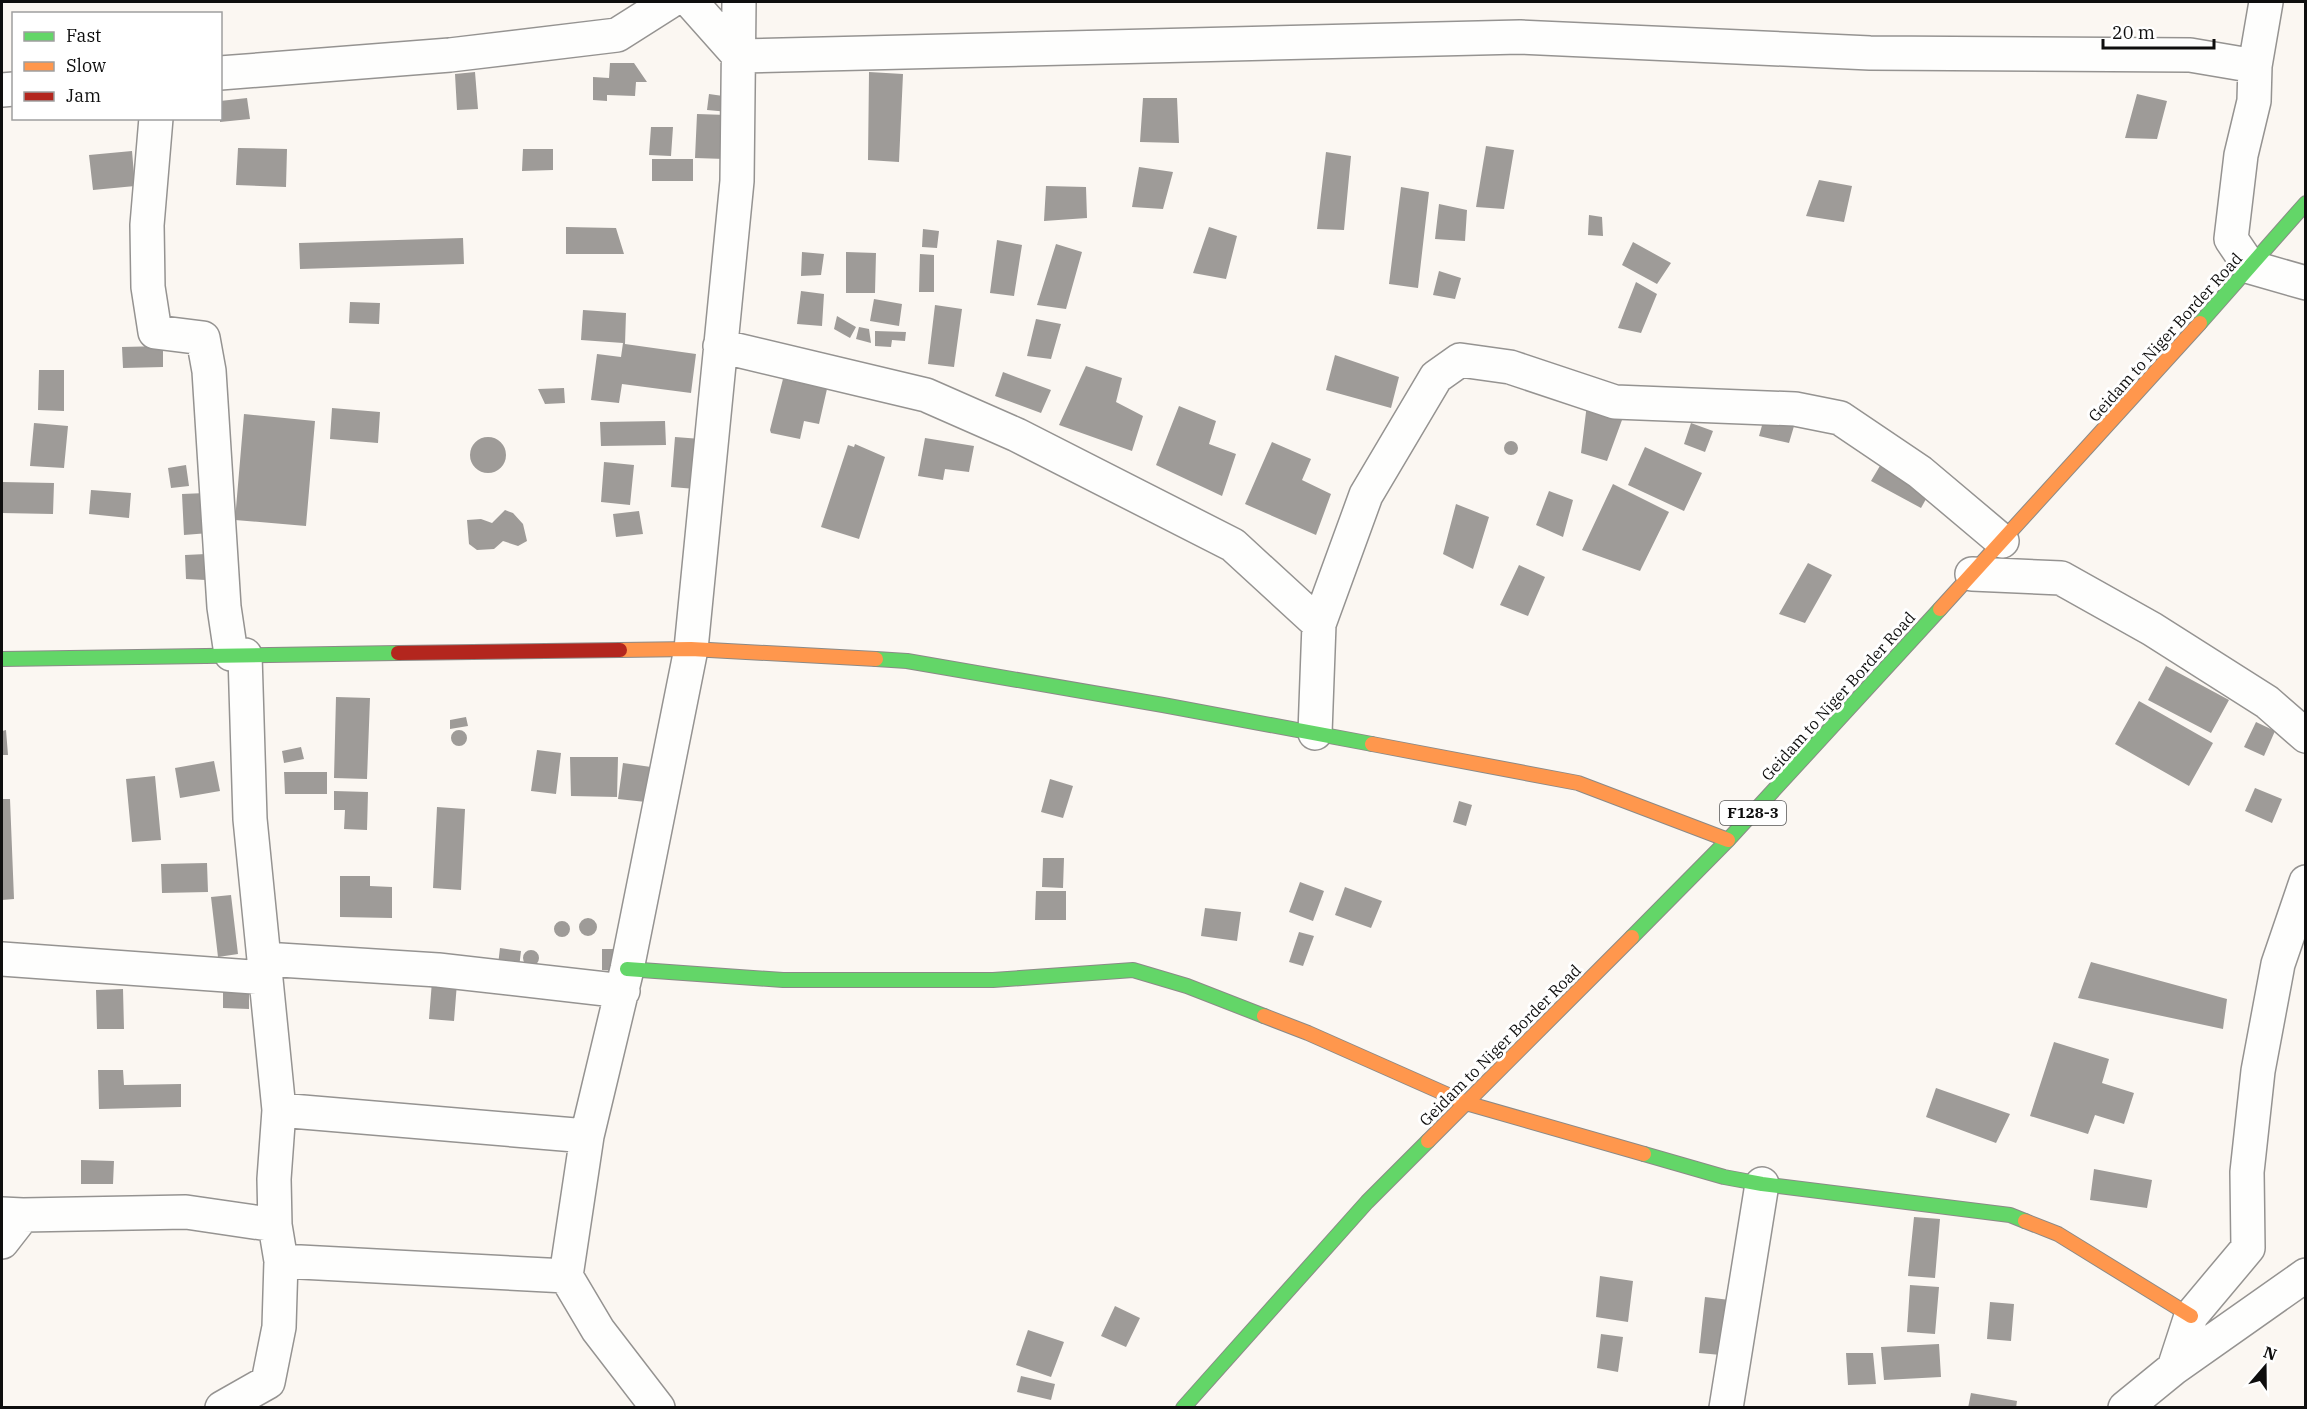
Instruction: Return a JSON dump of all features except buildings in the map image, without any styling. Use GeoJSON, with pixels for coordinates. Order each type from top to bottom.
{"type":"FeatureCollection","features":[{"type":"Feature","properties":{"kind":"street"},"geometry":{"type":"LineString","coordinates":[[222,73],[450,56],[617,35],[669,2]]}},
{"type":"Feature","properties":{"kind":"street"},"geometry":{"type":"LineString","coordinates":[[691,2],[739,56],[1520,38],[1870,53],[2190,55],[2256,66]]}},
{"type":"Feature","properties":{"kind":"street"},"geometry":{"type":"LineString","coordinates":[[658,1407],[598,1330],[566,1276],[587,1136],[625,980],[691,649],[736,181],[739,2]]}},
{"type":"Feature","properties":{"kind":"street"},"geometry":{"type":"LineString","coordinates":[[2266,2],[2256,66],[2254,101],[2241,154],[2231,239],[2250,267],[2306,283]]}},
{"type":"Feature","properties":{"kind":"street"},"geometry":{"type":"LineString","coordinates":[[156,120],[147,225],[148,287],[155,332],[203,338],[209,371],[224,607],[238,654],[250,819],[279,1110],[274,1179],[275,1225],[281,1261],[279,1327],[268,1382],[222,1407]]}},
{"type":"Feature","properties":{"kind":"street","name":"Geidam to Niger Border Road"},"geometry":{"type":"LineString","coordinates":[[1183,1407],[1367,1202],[1728,840],[2002,541],[2306,203]]}},
{"type":"Feature","properties":{"kind":"street"},"geometry":{"type":"LineString","coordinates":[[720,346],[926,395],[1017,435],[1233,545],[1319,624]]}},
{"type":"Feature","properties":{"kind":"street"},"geometry":{"type":"LineString","coordinates":[[1315,733],[1319,624],[1366,495],[1436,377],[1460,360],[1510,367],[1615,402],[1795,409],[1840,418],[1920,472],[2002,541]]}},
{"type":"Feature","properties":{"kind":"street"},"geometry":{"type":"LineString","coordinates":[[1972,574],[2061,578],[2152,629],[2267,702],[2306,736]]}},
{"type":"Feature","properties":{"kind":"street"},"geometry":{"type":"LineString","coordinates":[[2,659],[691,649],[907,662],[1163,705],[1578,783],[1728,840]]}},
{"type":"Feature","properties":{"kind":"street"},"geometry":{"type":"LineString","coordinates":[[2174,1368],[2191,1316],[2248,1248],[2247,1172],[2258,1071],[2278,964],[2306,882]]}},
{"type":"Feature","properties":{"kind":"street"},"geometry":{"type":"LineString","coordinates":[[2,959],[265,969],[438,970],[625,980],[993,980],[1133,970],[1186,986],[1308,1033],[1466,1102],[1724,1177],[1762,1184],[2010,1215],[2058,1234],[2191,1316]]}},
{"type":"Feature","properties":{"kind":"street"},"geometry":{"type":"LineString","coordinates":[[279,1110],[587,1136]]}},
{"type":"Feature","properties":{"kind":"street"},"geometry":{"type":"LineString","coordinates":[[1726,1407],[1762,1184]]}},
{"type":"Feature","properties":{"kind":"street"},"geometry":{"type":"LineString","coordinates":[[2,1242],[12,1214],[186,1212],[275,1225]]}},
{"type":"Feature","properties":{"kind":"street"},"geometry":{"type":"LineString","coordinates":[[281,1261],[566,1276]]}},
{"type":"Feature","properties":{"kind":"street"},"geometry":{"type":"LineString","coordinates":[[2125,1407],[2174,1368],[2306,1275]]}},
{"type":"Feature","properties":{"kind":"traffic: fast"},"geometry":{"type":"LineString","coordinates":[[2200,323],[2306,203]]}},
{"type":"Feature","properties":{"kind":"traffic: fast"},"geometry":{"type":"LineString","coordinates":[[1632,937],[1728,840],[1940,609]]}},
{"type":"Feature","properties":{"kind":"traffic: fast"},"geometry":{"type":"LineString","coordinates":[[2,659],[398,653]]}},
{"type":"Feature","properties":{"kind":"traffic: fast"},"geometry":{"type":"LineString","coordinates":[[876,659],[907,661],[1372,744]]}},
{"type":"Feature","properties":{"kind":"traffic: fast"},"geometry":{"type":"LineString","coordinates":[[627,969],[783,980],[993,980],[1133,970],[1187,986],[1264,1016]]}},
{"type":"Feature","properties":{"kind":"traffic: fast"},"geometry":{"type":"LineString","coordinates":[[1183,1408],[1367,1202],[1428,1141]]}},
{"type":"Feature","properties":{"kind":"traffic: fast"},"geometry":{"type":"LineString","coordinates":[[1644,1154],[1724,1177],[1762,1184],[2010,1215],[2025,1221]]}},
{"type":"Feature","properties":{"kind":"traffic: slow"},"geometry":{"type":"LineString","coordinates":[[1940,609],[2200,323]]}},
{"type":"Feature","properties":{"kind":"traffic: slow"},"geometry":{"type":"LineString","coordinates":[[620,650],[691,649],[876,659]]}},
{"type":"Feature","properties":{"kind":"traffic: slow"},"geometry":{"type":"LineString","coordinates":[[1372,744],[1578,783],[1728,840]]}},
{"type":"Feature","properties":{"kind":"traffic: slow"},"geometry":{"type":"LineString","coordinates":[[1428,1141],[1632,937]]}},
{"type":"Feature","properties":{"kind":"traffic: slow"},"geometry":{"type":"LineString","coordinates":[[1264,1016],[1466,1103],[1644,1154]]}},
{"type":"Feature","properties":{"kind":"traffic: slow"},"geometry":{"type":"LineString","coordinates":[[2025,1221],[2058,1234],[2191,1316]]}},
{"type":"Feature","properties":{"kind":"traffic: jam"},"geometry":{"type":"LineString","coordinates":[[398,653],[620,650]]}}]}
